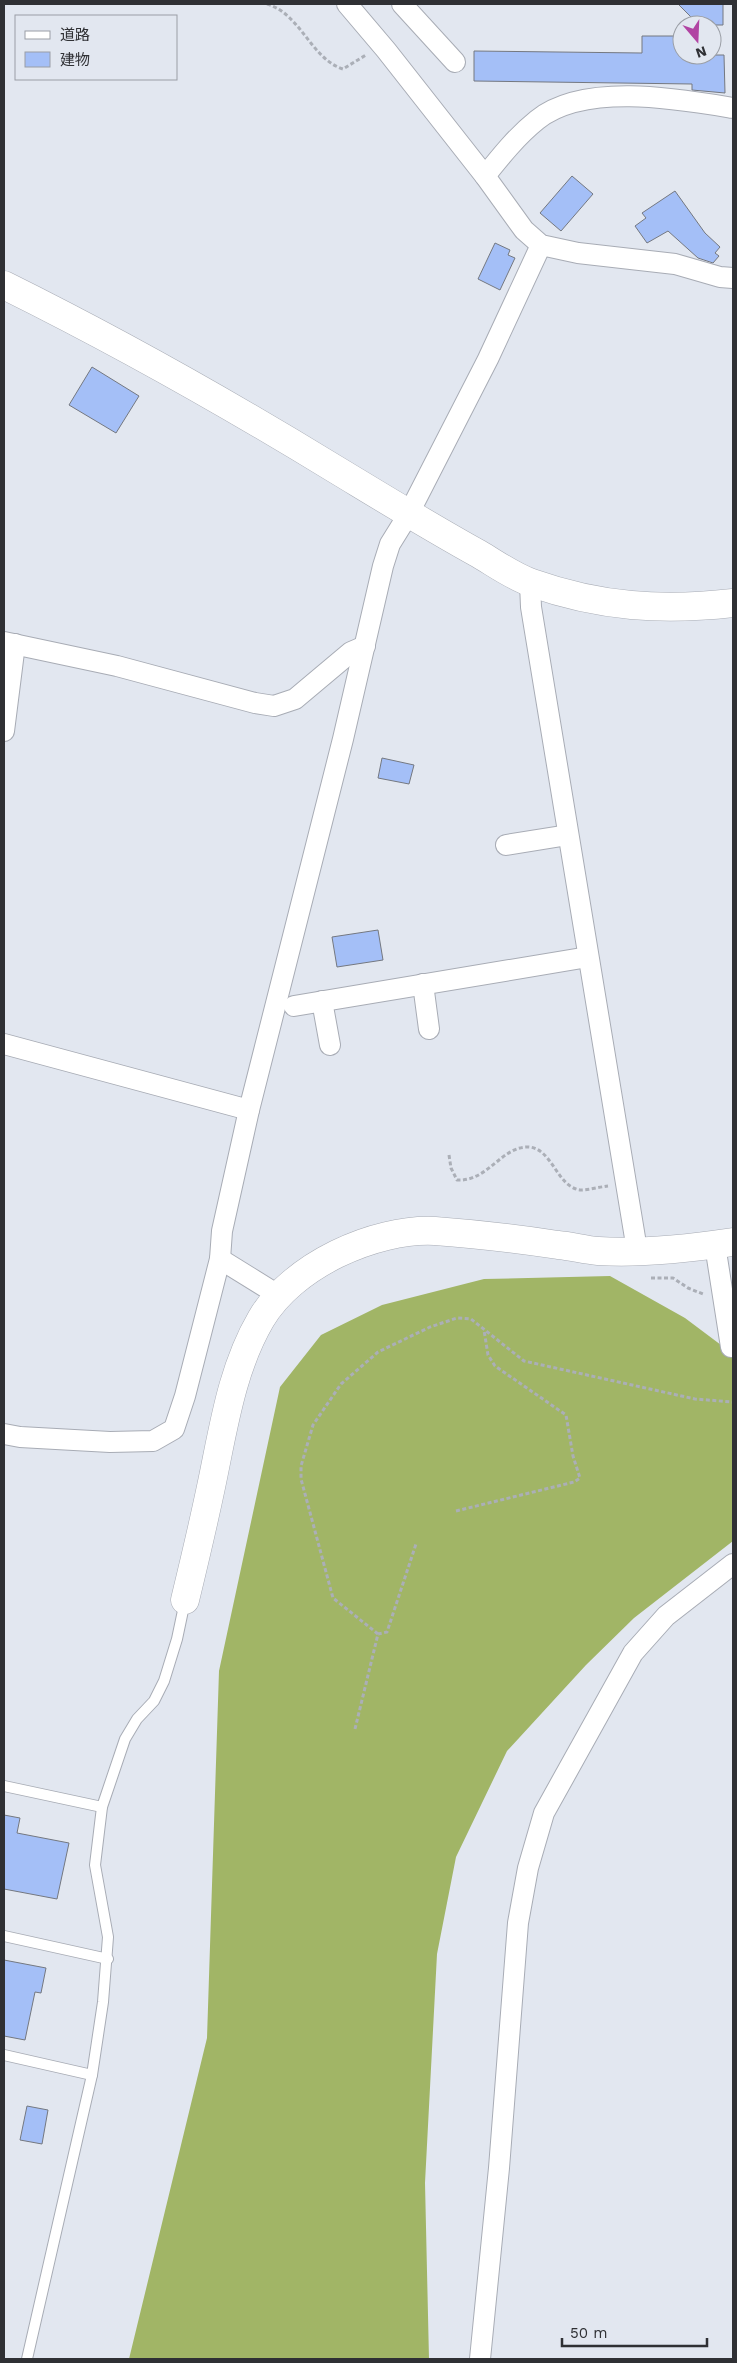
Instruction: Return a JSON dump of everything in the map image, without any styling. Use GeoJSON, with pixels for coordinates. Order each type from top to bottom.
{"type":"FeatureCollection","features":[{"type":"Feature","properties":{"kind":"street"},"geometry":{"type":"LineString","coordinates":[[347,4],[485,176],[524,230],[541,245],[578,253],[675,264],[720,277],[733,278]]}},
{"type":"Feature","properties":{"kind":"street"},"geometry":{"type":"LineString","coordinates":[[402,4],[455,62]]}},
{"type":"Feature","properties":{"kind":"street"},"geometry":{"type":"LineString","coordinates":[[485,176],[509,147],[538,119],[574,102],[642,96],[733,108]]}},
{"type":"Feature","properties":{"kind":"street"},"geometry":{"type":"LineString","coordinates":[[4,1434],[20,1437],[110,1442],[154,1441],[174,1429],[185,1396],[220,1259],[222,1231],[249,1110],[343,739],[385,559],[390,544],[408,515],[488,359],[541,245]]}},
{"type":"Feature","properties":{"kind":"street"},"geometry":{"type":"LineString","coordinates":[[4,285],[76,321],[238,410],[408,515],[530,583],[590,600],[625,606],[662,607],[733,603]]}},
{"type":"Feature","properties":{"kind":"street"},"geometry":{"type":"LineString","coordinates":[[530,583],[531,607],[637,1250]]}},
{"type":"Feature","properties":{"kind":"street"},"geometry":{"type":"LineString","coordinates":[[4,731],[9,643],[117,666],[255,703],[274,706],[295,699],[351,652],[365,646]]}},
{"type":"Feature","properties":{"kind":"street"},"geometry":{"type":"LineString","coordinates":[[506,845],[568,835]]}},
{"type":"Feature","properties":{"kind":"street"},"geometry":{"type":"LineString","coordinates":[[294,1006],[588,957]]}},
{"type":"Feature","properties":{"kind":"street"},"geometry":{"type":"LineString","coordinates":[[423,984],[430,1029]]}},
{"type":"Feature","properties":{"kind":"street"},"geometry":{"type":"LineString","coordinates":[[322,1001],[330,1045]]}},
{"type":"Feature","properties":{"kind":"street"},"geometry":{"type":"LineString","coordinates":[[4,1044],[249,1110]]}},
{"type":"Feature","properties":{"kind":"street"},"geometry":{"type":"LineString","coordinates":[[185,1600],[234,1382],[260,1320],[278,1295],[324,1261],[343,1250],[369,1240],[393,1234],[434,1231],[598,1251],[724,1244],[723,1296],[731,1348]]}},
{"type":"Feature","properties":{"kind":"street"},"geometry":{"type":"LineString","coordinates":[[220,1259],[278,1295]]}},
{"type":"Feature","properties":{"kind":"street"},"geometry":{"type":"LineString","coordinates":[[480,2359],[499,2168],[518,1923],[528,1868],[544,1813],[633,1653],[666,1616],[733,1564]]}},
{"type":"Feature","properties":{"kind":"lane"},"geometry":{"type":"LineString","coordinates":[[27,2359],[92,2075],[108,1959],[107,1921],[95,1865],[102,1807],[125,1739],[137,1719],[154,1701],[164,1681],[177,1639],[185,1600]]}},
{"type":"Feature","properties":{"kind":"lane"},"geometry":{"type":"LineString","coordinates":[[4,1786],[102,1807]]}},
{"type":"Feature","properties":{"kind":"lane"},"geometry":{"type":"LineString","coordinates":[[4,1936],[108,1959]]}},
{"type":"Feature","properties":{"kind":"lane"},"geometry":{"type":"LineString","coordinates":[[4,2055],[92,2075]]}},
{"type":"Feature","properties":{"kind":"path"},"geometry":{"type":"LineString","coordinates":[[267,4],[278,7],[333,66],[344,70],[380,44]]}},
{"type":"Feature","properties":{"kind":"path"},"geometry":{"type":"LineString","coordinates":[[449,1155],[451,1168],[457,1180],[476,1177],[512,1151],[527,1147],[537,1149],[543,1153],[570,1186],[580,1190],[626,1184]]}},
{"type":"Feature","properties":{"kind":"path"},"geometry":{"type":"LineString","coordinates":[[651,1278],[674,1278],[698,1292],[723,1296]]}},
{"type":"Feature","properties":{"kind":"path"},"geometry":{"type":"LineString","coordinates":[[378,1634],[334,1598],[301,1479],[302,1466],[313,1426],[341,1384],[378,1352],[457,1318],[471,1319],[524,1361],[695,1399],[733,1402]]}},
{"type":"Feature","properties":{"kind":"path"},"geometry":{"type":"LineString","coordinates":[[456,1511],[574,1482],[580,1478],[573,1456],[566,1415],[495,1366],[488,1356],[484,1329]]}},
{"type":"Feature","properties":{"kind":"path"},"geometry":{"type":"LineString","coordinates":[[378,1634],[387,1632],[416,1544]]}},
{"type":"Feature","properties":{"kind":"path"},"geometry":{"type":"LineString","coordinates":[[355,1729],[378,1634]]}},
{"type":"Feature","properties":{"kind":"green space"},"geometry":{"type":"Polygon","coordinates":[[[610,1276],[685,1318],[733,1354],[733,1541],[634,1618],[586,1665],[507,1751],[456,1857],[437,1954],[425,2183],[429,2359],[129,2359],[207,2038],[219,1671],[280,1387],[321,1335],[382,1305],[484,1279],[610,1276]]]}},
{"type":"Feature","properties":{"kind":"building"},"geometry":{"type":"Polygon","coordinates":[[[678,4],[723,4],[723,25],[722,15],[689,15],[678,4]]]}},
{"type":"Feature","properties":{"kind":"building"},"geometry":{"type":"Polygon","coordinates":[[[642,36],[672,36],[672,65],[722,65],[722,55],[724,55],[725,93],[692,90],[692,84],[474,81],[474,51],[642,53],[642,36]]]}},
{"type":"Feature","properties":{"kind":"building"},"geometry":{"type":"Polygon","coordinates":[[[572,176],[593,194],[561,231],[540,213],[572,176]]]}},
{"type":"Feature","properties":{"kind":"building"},"geometry":{"type":"Polygon","coordinates":[[[675,191],[705,233],[720,247],[715,253],[719,256],[713,263],[698,258],[668,231],[647,243],[635,226],[646,218],[642,213],[675,191]]]}},
{"type":"Feature","properties":{"kind":"building"},"geometry":{"type":"Polygon","coordinates":[[[495,243],[510,250],[508,255],[515,258],[500,290],[478,279],[495,243]]]}},
{"type":"Feature","properties":{"kind":"building"},"geometry":{"type":"Polygon","coordinates":[[[92,367],[139,396],[116,433],[69,405],[92,367]]]}},
{"type":"Feature","properties":{"kind":"building"},"geometry":{"type":"Polygon","coordinates":[[[382,758],[414,765],[409,784],[378,778],[382,758]]]}},
{"type":"Feature","properties":{"kind":"building"},"geometry":{"type":"Polygon","coordinates":[[[378,930],[383,960],[337,967],[332,937],[378,930]]]}},
{"type":"Feature","properties":{"kind":"building"},"geometry":{"type":"Polygon","coordinates":[[[4,1815],[20,1818],[17,1833],[69,1843],[57,1899],[4,1889],[4,1815]]]}},
{"type":"Feature","properties":{"kind":"building"},"geometry":{"type":"Polygon","coordinates":[[[4,1960],[46,1968],[41,1993],[35,1992],[25,2040],[4,2036],[4,1960]]]}},
{"type":"Feature","properties":{"kind":"building"},"geometry":{"type":"Polygon","coordinates":[[[27,2106],[48,2110],[42,2144],[20,2140],[27,2106]]]}}]}
